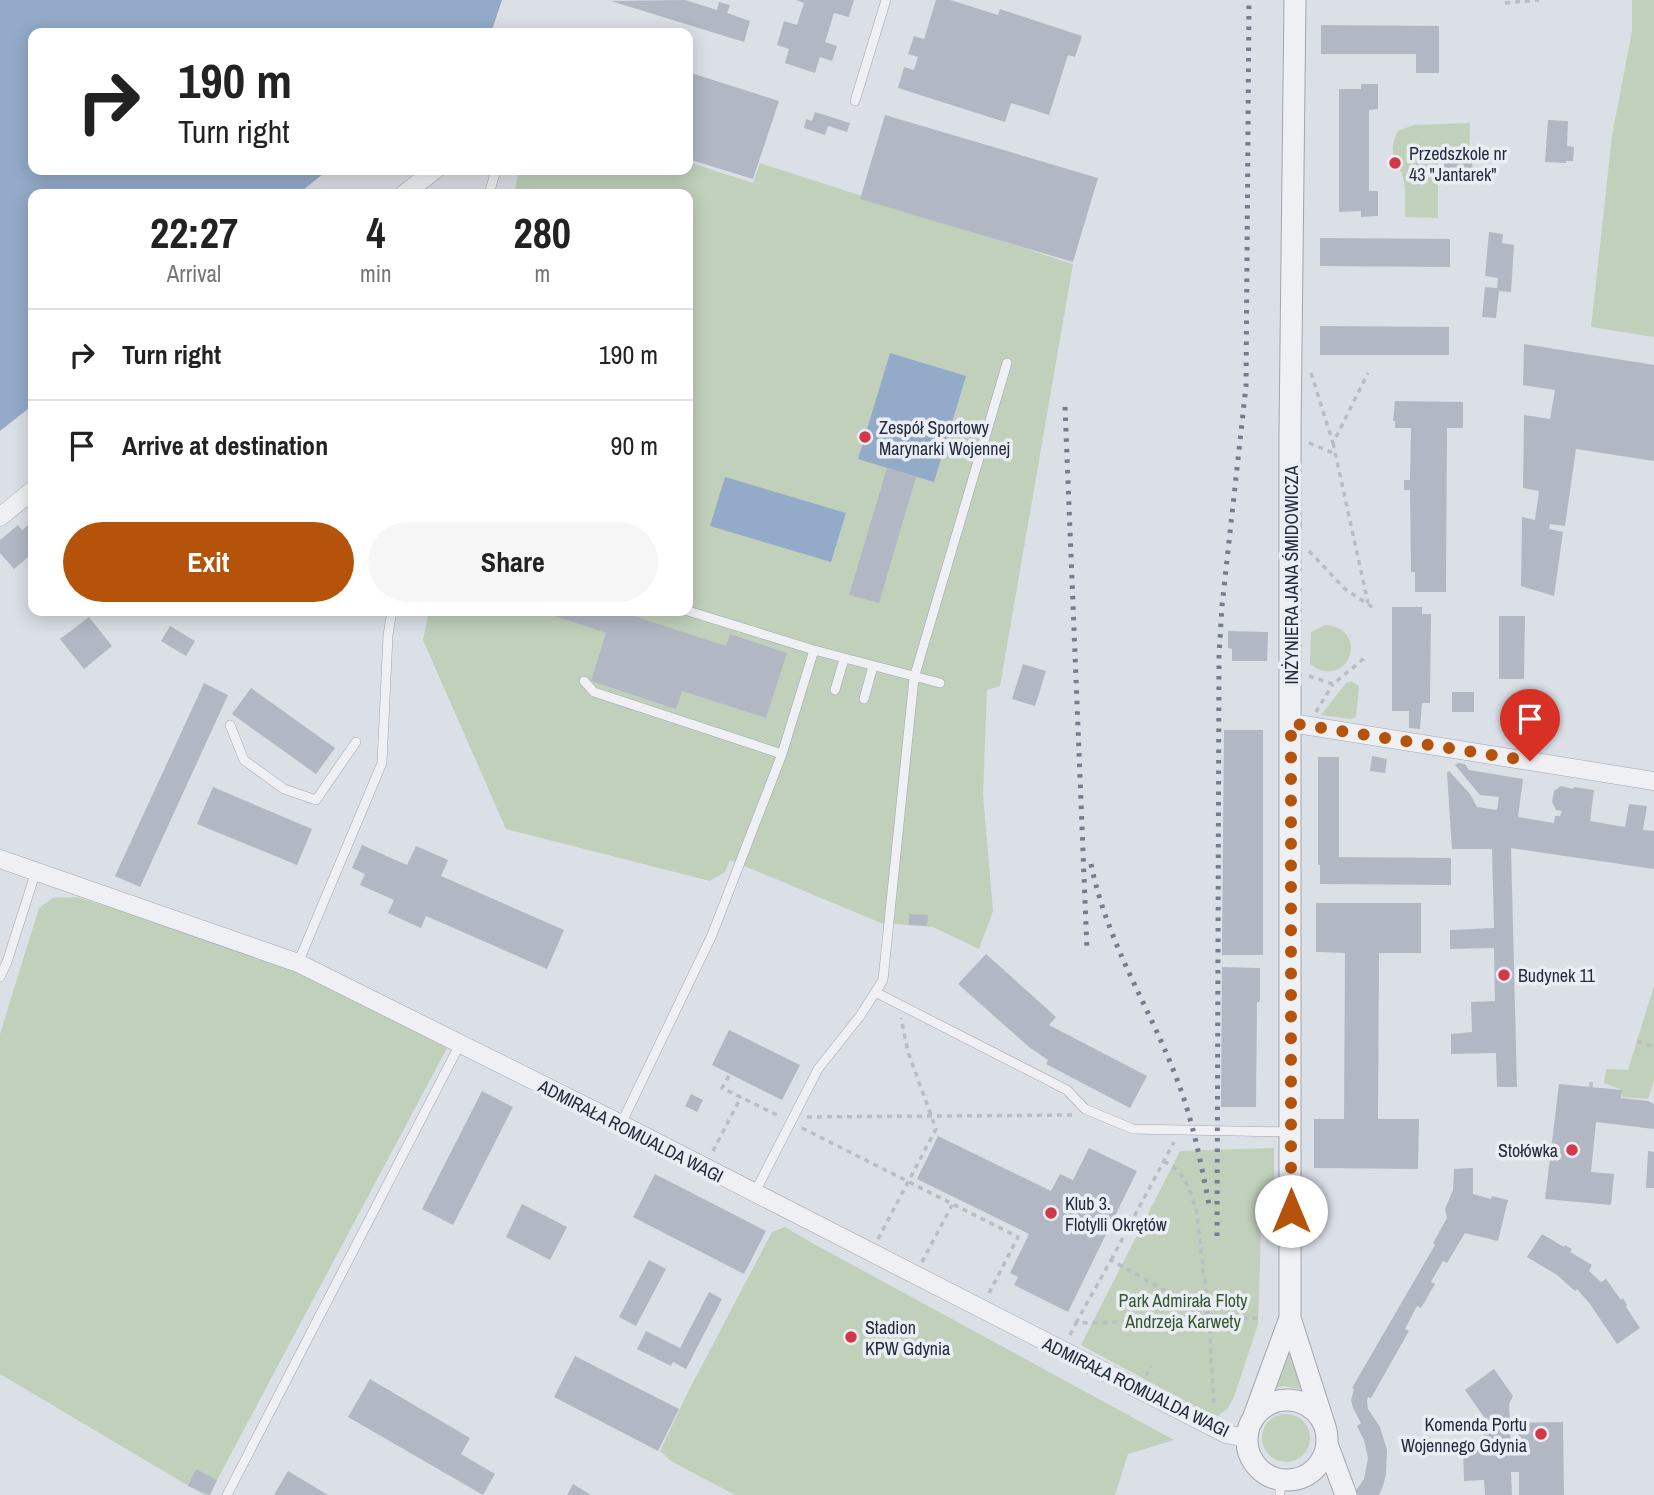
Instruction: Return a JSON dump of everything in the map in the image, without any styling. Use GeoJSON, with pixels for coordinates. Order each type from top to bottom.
{"type":"FeatureCollection","features":[{"type":"Feature","properties":{"kind":"street","name":"INŻYNIERA JANA ŚMIDOWICZA"},"geometry":{"type":"LineString","coordinates":[[1295,0],[1290,432],[1299,725],[1290,1132],[1290,1318],[1346,1495]]}},
{"type":"Feature","properties":{"kind":"street"},"geometry":{"type":"LineString","coordinates":[[410,189],[429,175]]}},
{"type":"Feature","properties":{"kind":"street"},"geometry":{"type":"LineString","coordinates":[[0,517],[28,494]]}},
{"type":"Feature","properties":{"kind":"street"},"geometry":{"type":"LineString","coordinates":[[1299,725],[1654,781]]}},
{"type":"Feature","properties":{"kind":"street","name":"ADMIRAŁA ROMUALDA WAGI"},"geometry":{"type":"LineString","coordinates":[[0,859],[298,963],[621,1124],[1226,1434],[1250,1428]]}},
{"type":"Feature","properties":{"kind":"street","name":"INŻYNIERA JANA ŚMIDOWICZA"},"geometry":{"type":"LineString","coordinates":[[1250,1428],[1290,1318]]}},
{"type":"Feature","properties":{"kind":"street"},"geometry":{"type":"LineString","coordinates":[[1292,1400],[1312,1409],[1326,1435],[1320,1463],[1291,1488],[1264,1474],[1248,1454],[1250,1428],[1270,1403],[1292,1400]]}},
{"type":"Feature","properties":{"kind":"lane"},"geometry":{"type":"LineString","coordinates":[[855,101],[886,0]]}},
{"type":"Feature","properties":{"kind":"lane"},"geometry":{"type":"LineString","coordinates":[[754,1194],[818,1069],[877,993],[883,980],[914,678],[1007,363]]}},
{"type":"Feature","properties":{"kind":"lane"},"geometry":{"type":"LineString","coordinates":[[693,613],[844,659],[940,683]]}},
{"type":"Feature","properties":{"kind":"lane"},"geometry":{"type":"LineString","coordinates":[[298,963],[382,763],[390,616]]}},
{"type":"Feature","properties":{"kind":"lane"},"geometry":{"type":"LineString","coordinates":[[621,1124],[712,934],[782,754],[814,650]]}},
{"type":"Feature","properties":{"kind":"lane"},"geometry":{"type":"LineString","coordinates":[[835,690],[844,659]]}},
{"type":"Feature","properties":{"kind":"lane"},"geometry":{"type":"LineString","coordinates":[[863,699],[873,666]]}},
{"type":"Feature","properties":{"kind":"lane"},"geometry":{"type":"LineString","coordinates":[[584,681],[594,692],[782,754]]}},
{"type":"Feature","properties":{"kind":"lane"},"geometry":{"type":"LineString","coordinates":[[230,725],[244,760],[284,789],[316,800],[356,742]]}},
{"type":"Feature","properties":{"kind":"lane"},"geometry":{"type":"LineString","coordinates":[[0,977],[36,872]]}},
{"type":"Feature","properties":{"kind":"lane"},"geometry":{"type":"LineString","coordinates":[[877,993],[1067,1090],[1085,1109],[1133,1129],[1290,1132]]}},
{"type":"Feature","properties":{"kind":"lane"},"geometry":{"type":"LineString","coordinates":[[227,1495],[460,1044]]}},
{"type":"Feature","properties":{"kind":"path"},"geometry":{"type":"LineString","coordinates":[[1506,3],[1539,0]]}},
{"type":"Feature","properties":{"kind":"path"},"geometry":{"type":"LineString","coordinates":[[1310,370],[1336,454],[1368,605]]}},
{"type":"Feature","properties":{"kind":"path"},"geometry":{"type":"LineString","coordinates":[[1333,443],[1368,373]]}},
{"type":"Feature","properties":{"kind":"path"},"geometry":{"type":"LineString","coordinates":[[1308,443],[1336,454]]}},
{"type":"Feature","properties":{"kind":"path"},"geometry":{"type":"LineString","coordinates":[[1307,550],[1345,589],[1375,609]]}},
{"type":"Feature","properties":{"kind":"path"},"geometry":{"type":"LineString","coordinates":[[1299,725],[1333,684],[1367,656]]}},
{"type":"Feature","properties":{"kind":"path"},"geometry":{"type":"LineString","coordinates":[[1307,675],[1333,684]]}},
{"type":"Feature","properties":{"kind":"path"},"geometry":{"type":"LineString","coordinates":[[870,1253],[936,1129],[908,1052],[898,1004]]}},
{"type":"Feature","properties":{"kind":"path"},"geometry":{"type":"LineString","coordinates":[[1637,1041],[1654,1047]]}},
{"type":"Feature","properties":{"kind":"path"},"geometry":{"type":"LineString","coordinates":[[729,1076],[722,1088],[792,1119],[908,1183],[1018,1237],[980,1309]]}},
{"type":"Feature","properties":{"kind":"path"},"geometry":{"type":"LineString","coordinates":[[704,1168],[741,1097]]}},
{"type":"Feature","properties":{"kind":"path"},"geometry":{"type":"LineString","coordinates":[[792,1119],[1082,1115]]}},
{"type":"Feature","properties":{"kind":"path"},"geometry":{"type":"LineString","coordinates":[[1063,1352],[1181,1129]]}},
{"type":"Feature","properties":{"kind":"path"},"geometry":{"type":"LineString","coordinates":[[1164,1161],[1178,1170],[1189,1188],[1196,1209],[1209,1318],[1214,1409],[1212,1427]]}},
{"type":"Feature","properties":{"kind":"path"},"geometry":{"type":"LineString","coordinates":[[914,1276],[952,1205]]}},
{"type":"Feature","properties":{"kind":"path"},"geometry":{"type":"LineString","coordinates":[[1111,1261],[1209,1318],[1263,1318]]}},
{"type":"Feature","properties":{"kind":"path"},"geometry":{"type":"LineString","coordinates":[[1076,1323],[1209,1318]]}},
{"type":"Feature","properties":{"kind":"green space"},"geometry":{"type":"Polygon","coordinates":[[[1632,0],[1654,0],[1654,337],[1591,327],[1612,136],[1632,31],[1632,0]]]}},
{"type":"Feature","properties":{"kind":"green space"},"geometry":{"type":"Polygon","coordinates":[[[1470,123],[1469,160],[1438,161],[1438,218],[1405,217],[1403,176],[1393,154],[1398,131],[1414,125],[1470,123]]]}},
{"type":"Feature","properties":{"kind":"green space","name":"Zespół Sportowy Marynarki Wojennej"},"geometry":{"type":"Polygon","coordinates":[[[760,163],[1073,264],[1000,686],[987,690],[983,794],[993,911],[979,949],[933,927],[881,923],[730,860],[725,872],[710,881],[506,829],[423,640],[428,616],[693,616],[693,189],[515,189],[518,175],[693,175],[693,164],[753,183],[760,163]]]}},
{"type":"Feature","properties":{"kind":"green space"},"geometry":{"type":"Polygon","coordinates":[[[1325,625],[1339,629],[1348,636],[1351,646],[1344,665],[1335,671],[1323,671],[1310,664],[1311,632],[1325,625]]]}},
{"type":"Feature","properties":{"kind":"green space"},"geometry":{"type":"Polygon","coordinates":[[[1351,681],[1359,686],[1356,717],[1350,719],[1321,715],[1346,683],[1351,681]]]}},
{"type":"Feature","properties":{"kind":"green space"},"geometry":{"type":"Polygon","coordinates":[[[77,897],[210,940],[319,981],[447,1048],[209,1495],[204,1495],[0,1374],[0,1034],[39,908],[53,898],[77,897]]]}},
{"type":"Feature","properties":{"kind":"green space"},"geometry":{"type":"Polygon","coordinates":[[[1654,986],[1654,1080],[1648,1099],[1622,1097],[1622,1090],[1604,1083],[1606,1069],[1628,1070],[1654,986]]]}},
{"type":"Feature","properties":{"kind":"green space","name":"Park Admirała Floty Andrzeja Karwety"},"geometry":{"type":"Polygon","coordinates":[[[1274,1148],[1274,1207],[1261,1232],[1258,1324],[1228,1408],[1218,1416],[1204,1411],[1081,1345],[1180,1151],[1274,1148]]]}},
{"type":"Feature","properties":{"kind":"green space","name":"Stadion KPW Gdynia"},"geometry":{"type":"Polygon","coordinates":[[[785,1227],[1174,1440],[1128,1454],[1115,1495],[735,1495],[671,1461],[660,1451],[687,1394],[772,1232],[785,1227]]]}},
{"type":"Feature","properties":{"kind":"green space"},"geometry":{"type":"Polygon","coordinates":[[[1287,1336],[1305,1390],[1284,1386],[1271,1389],[1287,1336]]]}},
{"type":"Feature","properties":{"kind":"green space"},"geometry":{"type":"Polygon","coordinates":[[[1286,1414],[1303,1421],[1310,1438],[1303,1455],[1286,1462],[1269,1455],[1262,1438],[1269,1421],[1286,1414]]]}},
{"type":"Feature","properties":{"kind":"water"},"geometry":{"type":"Polygon","coordinates":[[[0,0],[502,0],[493,28],[28,28],[28,175],[322,175],[304,189],[28,189],[28,409],[0,431],[0,0]]]}},
{"type":"Feature","properties":{"kind":"water"},"geometry":{"type":"Polygon","coordinates":[[[890,353],[966,376],[934,482],[858,459],[890,353]]]}},
{"type":"Feature","properties":{"kind":"water"},"geometry":{"type":"Polygon","coordinates":[[[725,477],[846,513],[831,562],[710,526],[725,477]]]}},
{"type":"Feature","properties":{"kind":"building"},"geometry":{"type":"Polygon","coordinates":[[[685,0],[717,10],[719,2],[730,5],[727,13],[750,21],[744,42],[611,1],[685,0]]]}},
{"type":"Feature","properties":{"kind":"building"},"geometry":{"type":"Polygon","coordinates":[[[796,0],[854,0],[849,17],[834,13],[825,42],[837,46],[832,61],[820,57],[815,73],[785,63],[789,49],[777,45],[784,21],[797,25],[804,3],[796,0]]]}},
{"type":"Feature","properties":{"kind":"building"},"geometry":{"type":"Polygon","coordinates":[[[936,0],[950,0],[998,15],[1000,9],[1082,36],[1075,57],[1068,55],[1049,115],[1011,103],[1005,122],[898,88],[904,67],[914,70],[918,57],[908,54],[914,36],[924,39],[936,0]]]}},
{"type":"Feature","properties":{"kind":"building"},"geometry":{"type":"Polygon","coordinates":[[[1321,25],[1439,26],[1439,73],[1416,73],[1416,54],[1321,54],[1321,25]]]}},
{"type":"Feature","properties":{"kind":"building"},"geometry":{"type":"Polygon","coordinates":[[[693,74],[779,101],[753,179],[693,161],[693,74]]]}},
{"type":"Feature","properties":{"kind":"building"},"geometry":{"type":"Polygon","coordinates":[[[1361,84],[1378,84],[1378,109],[1369,110],[1369,191],[1378,191],[1378,216],[1361,217],[1361,211],[1339,212],[1339,89],[1361,89],[1361,84]]]}},
{"type":"Feature","properties":{"kind":"building"},"geometry":{"type":"Polygon","coordinates":[[[815,112],[850,123],[847,132],[828,126],[825,135],[804,128],[806,119],[812,121],[815,112]]]}},
{"type":"Feature","properties":{"kind":"building"},"geometry":{"type":"Polygon","coordinates":[[[885,115],[1098,178],[1073,262],[860,199],[885,115]]]}},
{"type":"Feature","properties":{"kind":"building"},"geometry":{"type":"Polygon","coordinates":[[[1548,120],[1568,121],[1567,146],[1574,147],[1573,161],[1545,162],[1548,120]]]}},
{"type":"Feature","properties":{"kind":"building"},"geometry":{"type":"Polygon","coordinates":[[[1444,162],[1472,162],[1473,177],[1444,177],[1444,162]]]}},
{"type":"Feature","properties":{"kind":"building"},"geometry":{"type":"Polygon","coordinates":[[[1489,232],[1503,234],[1502,243],[1514,245],[1511,292],[1499,291],[1496,318],[1482,317],[1485,287],[1497,288],[1498,278],[1485,276],[1489,232]]]}},
{"type":"Feature","properties":{"kind":"building"},"geometry":{"type":"Polygon","coordinates":[[[1320,238],[1450,239],[1450,267],[1320,266],[1320,238]]]}},
{"type":"Feature","properties":{"kind":"building"},"geometry":{"type":"Polygon","coordinates":[[[1320,326],[1449,327],[1449,355],[1320,355],[1320,326]]]}},
{"type":"Feature","properties":{"kind":"building"},"geometry":{"type":"Polygon","coordinates":[[[1524,344],[1654,365],[1654,461],[1576,449],[1565,526],[1550,524],[1549,529],[1563,532],[1554,596],[1521,586],[1522,517],[1535,520],[1539,491],[1523,488],[1524,415],[1550,419],[1555,390],[1523,385],[1524,344]]]}},
{"type":"Feature","properties":{"kind":"building"},"geometry":{"type":"Polygon","coordinates":[[[1395,401],[1463,402],[1463,428],[1447,428],[1446,592],[1415,592],[1415,572],[1411,572],[1410,490],[1404,490],[1404,480],[1410,480],[1411,428],[1395,428],[1395,401]]]}},
{"type":"Feature","properties":{"kind":"building"},"geometry":{"type":"Polygon","coordinates":[[[887,468],[916,477],[879,603],[849,595],[887,468]]]}},
{"type":"Feature","properties":{"kind":"building"},"geometry":{"type":"Polygon","coordinates":[[[18,525],[22,530],[28,525],[28,557],[14,569],[0,553],[0,540],[18,525]]]}},
{"type":"Feature","properties":{"kind":"building"},"geometry":{"type":"Polygon","coordinates":[[[1392,607],[1422,607],[1422,614],[1431,614],[1430,703],[1422,703],[1420,729],[1409,728],[1409,711],[1392,711],[1392,607]]]}},
{"type":"Feature","properties":{"kind":"building"},"geometry":{"type":"Polygon","coordinates":[[[555,616],[633,616],[726,646],[730,634],[787,653],[766,718],[682,691],[676,709],[591,681],[606,633],[555,616]]]}},
{"type":"Feature","properties":{"kind":"building"},"geometry":{"type":"Polygon","coordinates":[[[1499,616],[1525,616],[1524,679],[1499,679],[1499,616]]]}},
{"type":"Feature","properties":{"kind":"building"},"geometry":{"type":"Polygon","coordinates":[[[89,617],[112,646],[84,669],[60,639],[89,617]]]}},
{"type":"Feature","properties":{"kind":"building"},"geometry":{"type":"Polygon","coordinates":[[[170,626],[195,641],[186,656],[161,641],[170,626]]]}},
{"type":"Feature","properties":{"kind":"building"},"geometry":{"type":"Polygon","coordinates":[[[1228,631],[1268,632],[1267,661],[1232,661],[1232,649],[1228,648],[1228,631]]]}},
{"type":"Feature","properties":{"kind":"building"},"geometry":{"type":"Polygon","coordinates":[[[1023,664],[1046,671],[1035,706],[1012,699],[1023,664]]]}},
{"type":"Feature","properties":{"kind":"building"},"geometry":{"type":"Polygon","coordinates":[[[204,683],[228,695],[140,887],[115,876],[204,683]]]}},
{"type":"Feature","properties":{"kind":"building"},"geometry":{"type":"Polygon","coordinates":[[[251,688],[335,748],[316,774],[232,714],[251,688]]]}},
{"type":"Feature","properties":{"kind":"building"},"geometry":{"type":"Polygon","coordinates":[[[1452,692],[1474,692],[1474,712],[1452,712],[1452,692]]]}},
{"type":"Feature","properties":{"kind":"building"},"geometry":{"type":"Polygon","coordinates":[[[1224,730],[1263,730],[1263,955],[1222,955],[1224,730]]]}},
{"type":"Feature","properties":{"kind":"building"},"geometry":{"type":"Polygon","coordinates":[[[1372,756],[1387,759],[1385,773],[1370,771],[1372,756]]]}},
{"type":"Feature","properties":{"kind":"building"},"geometry":{"type":"Polygon","coordinates":[[[1318,757],[1339,757],[1339,857],[1451,858],[1451,885],[1320,884],[1318,757]]]}},
{"type":"Feature","properties":{"kind":"building"},"geometry":{"type":"Polygon","coordinates":[[[1465,764],[1469,770],[1523,779],[1518,817],[1554,823],[1555,816],[1560,816],[1562,811],[1556,810],[1552,802],[1554,791],[1561,786],[1574,787],[1594,790],[1590,821],[1625,827],[1629,804],[1647,806],[1643,830],[1654,831],[1654,869],[1511,848],[1517,1087],[1497,1087],[1496,1053],[1451,1054],[1451,1034],[1472,1032],[1471,1002],[1495,1001],[1494,948],[1450,949],[1450,930],[1494,928],[1492,849],[1452,849],[1447,773],[1449,771],[1470,794],[1477,807],[1497,810],[1499,797],[1480,795],[1455,765],[1465,764]]]}},
{"type":"Feature","properties":{"kind":"building"},"geometry":{"type":"Polygon","coordinates":[[[213,787],[312,829],[297,865],[197,824],[213,787]]]}},
{"type":"Feature","properties":{"kind":"building"},"geometry":{"type":"Polygon","coordinates":[[[362,845],[407,865],[416,846],[448,860],[441,876],[564,930],[547,969],[426,916],[421,928],[388,913],[394,900],[360,885],[365,874],[352,868],[362,845]]]}},
{"type":"Feature","properties":{"kind":"building"},"geometry":{"type":"Polygon","coordinates":[[[1316,903],[1421,903],[1421,953],[1379,953],[1378,1119],[1419,1119],[1418,1169],[1314,1168],[1314,1119],[1344,1119],[1345,953],[1316,952],[1316,903]]]}},
{"type":"Feature","properties":{"kind":"building"},"geometry":{"type":"Polygon","coordinates":[[[909,914],[928,915],[927,926],[909,925],[909,914]]]}},
{"type":"Feature","properties":{"kind":"building"},"geometry":{"type":"Polygon","coordinates":[[[986,954],[1056,1017],[1049,1025],[1147,1076],[1130,1108],[1046,1064],[1048,1060],[1029,1047],[958,984],[986,954]]]}},
{"type":"Feature","properties":{"kind":"building"},"geometry":{"type":"Polygon","coordinates":[[[1222,967],[1260,968],[1256,1107],[1221,1107],[1222,967]]]}},
{"type":"Feature","properties":{"kind":"building"},"geometry":{"type":"Polygon","coordinates":[[[729,1030],[800,1065],[782,1100],[712,1065],[729,1030]]]}},
{"type":"Feature","properties":{"kind":"building","name":"Stołówka"},"geometry":{"type":"Polygon","coordinates":[[[1559,1084],[1622,1090],[1621,1098],[1654,1104],[1654,1129],[1596,1122],[1591,1172],[1614,1174],[1611,1205],[1545,1199],[1559,1084]]]}},
{"type":"Feature","properties":{"kind":"building"},"geometry":{"type":"Polygon","coordinates":[[[482,1091],[513,1107],[453,1225],[422,1209],[482,1091]]]}},
{"type":"Feature","properties":{"kind":"building"},"geometry":{"type":"Polygon","coordinates":[[[691,1094],[703,1100],[697,1112],[685,1106],[691,1094]]]}},
{"type":"Feature","properties":{"kind":"building","name":"Klub 3. Flotylli Okrętów"},"geometry":{"type":"Polygon","coordinates":[[[938,1136],[1051,1191],[1060,1174],[1073,1180],[1089,1148],[1137,1171],[1068,1312],[1014,1285],[1018,1277],[1010,1273],[1029,1234],[917,1179],[938,1136]]]}},
{"type":"Feature","properties":{"kind":"building"},"geometry":{"type":"Polygon","coordinates":[[[1648,1151],[1654,1152],[1654,1188],[1646,1188],[1648,1151]]]}},
{"type":"Feature","properties":{"kind":"building"},"geometry":{"type":"Polygon","coordinates":[[[1473,1168],[1473,1194],[1508,1200],[1498,1241],[1465,1233],[1447,1263],[1443,1261],[1431,1282],[1435,1284],[1421,1308],[1417,1306],[1405,1329],[1409,1331],[1367,1401],[1368,1409],[1380,1427],[1387,1450],[1383,1486],[1379,1495],[1358,1495],[1355,1492],[1364,1479],[1368,1458],[1357,1426],[1361,1423],[1351,1400],[1352,1388],[1435,1245],[1433,1243],[1447,1218],[1445,1209],[1453,1190],[1454,1169],[1473,1168]]]}},
{"type":"Feature","properties":{"kind":"building"},"geometry":{"type":"Polygon","coordinates":[[[655,1174],[766,1231],[744,1274],[633,1217],[655,1174]]]}},
{"type":"Feature","properties":{"kind":"building"},"geometry":{"type":"Polygon","coordinates":[[[522,1204],[567,1227],[550,1260],[506,1237],[522,1204]]]}},
{"type":"Feature","properties":{"kind":"building"},"geometry":{"type":"Polygon","coordinates":[[[1542,1234],[1572,1249],[1570,1252],[1592,1265],[1589,1271],[1601,1282],[1606,1279],[1621,1300],[1623,1298],[1640,1328],[1617,1344],[1577,1289],[1575,1291],[1557,1275],[1527,1257],[1542,1234]]]}},
{"type":"Feature","properties":{"kind":"building"},"geometry":{"type":"Polygon","coordinates":[[[649,1260],[666,1269],[636,1326],[619,1317],[649,1260]]]}},
{"type":"Feature","properties":{"kind":"building"},"geometry":{"type":"Polygon","coordinates":[[[709,1292],[722,1299],[686,1369],[673,1362],[671,1366],[637,1349],[646,1331],[680,1348],[709,1292]]]}},
{"type":"Feature","properties":{"kind":"building"},"geometry":{"type":"Polygon","coordinates":[[[575,1356],[679,1409],[658,1451],[554,1397],[575,1356]]]}},
{"type":"Feature","properties":{"kind":"building","name":"Komenda Portu Wojennego Gdynia"},"geometry":{"type":"Polygon","coordinates":[[[1494,1369],[1513,1396],[1509,1404],[1511,1449],[1519,1449],[1518,1423],[1563,1422],[1564,1495],[1519,1495],[1519,1472],[1511,1472],[1512,1495],[1485,1495],[1484,1480],[1464,1481],[1463,1445],[1484,1444],[1484,1417],[1465,1390],[1494,1369]]]}},
{"type":"Feature","properties":{"kind":"building"},"geometry":{"type":"Polygon","coordinates":[[[370,1379],[470,1438],[461,1454],[495,1474],[483,1495],[348,1417],[370,1379]]]}},
{"type":"Feature","properties":{"kind":"building"},"geometry":{"type":"Polygon","coordinates":[[[196,1469],[217,1480],[210,1495],[188,1486],[196,1469]]]}},
{"type":"Feature","properties":{"kind":"building"},"geometry":{"type":"Polygon","coordinates":[[[288,1471],[328,1495],[274,1495],[288,1471]]]}},
{"type":"Feature","properties":{"kind":"building"},"geometry":{"type":"Polygon","coordinates":[[[573,1484],[591,1495],[567,1495],[573,1484]]]}},
{"type":"Feature","properties":{"kind":"railway"},"geometry":{"type":"LineString","coordinates":[[1217,1236],[1219,655],[1246,386],[1249,0]]}},
{"type":"Feature","properties":{"kind":"railway"},"geometry":{"type":"LineString","coordinates":[[1065,407],[1087,950]]}},
{"type":"Feature","properties":{"kind":"railway"},"geometry":{"type":"LineString","coordinates":[[1091,864],[1108,923],[1168,1057],[1184,1100],[1210,1210]]}},
{"type":"Feature","properties":{"kind":"place","name":"Przedszkole nr 43 \"Jantarek\""},"geometry":{"type":"Point","coordinates":[1395,163]}},
{"type":"Feature","properties":{"kind":"place","name":"Zespół Sportowy Marynarki Wojennej"},"geometry":{"type":"Point","coordinates":[865,437]}},
{"type":"Feature","properties":{"kind":"place","name":"Budynek 11"},"geometry":{"type":"Point","coordinates":[1504,975]}},
{"type":"Feature","properties":{"kind":"place","name":"Stołówka"},"geometry":{"type":"Point","coordinates":[1572,1150]}},
{"type":"Feature","properties":{"kind":"place","name":"Klub 3. Flotylli Okrętów"},"geometry":{"type":"Point","coordinates":[1051,1213]}},
{"type":"Feature","properties":{"kind":"place","name":"Stadion KPW Gdynia"},"geometry":{"type":"Point","coordinates":[851,1337]}},
{"type":"Feature","properties":{"kind":"place","name":"Komenda Portu Wojennego Gdynia"},"geometry":{"type":"Point","coordinates":[1541,1434]}},
{"type":"Feature","properties":{"kind":"route"},"geometry":{"type":"LineString","coordinates":[[1291,1211],[1291,723],[1530,761]]}}]}
